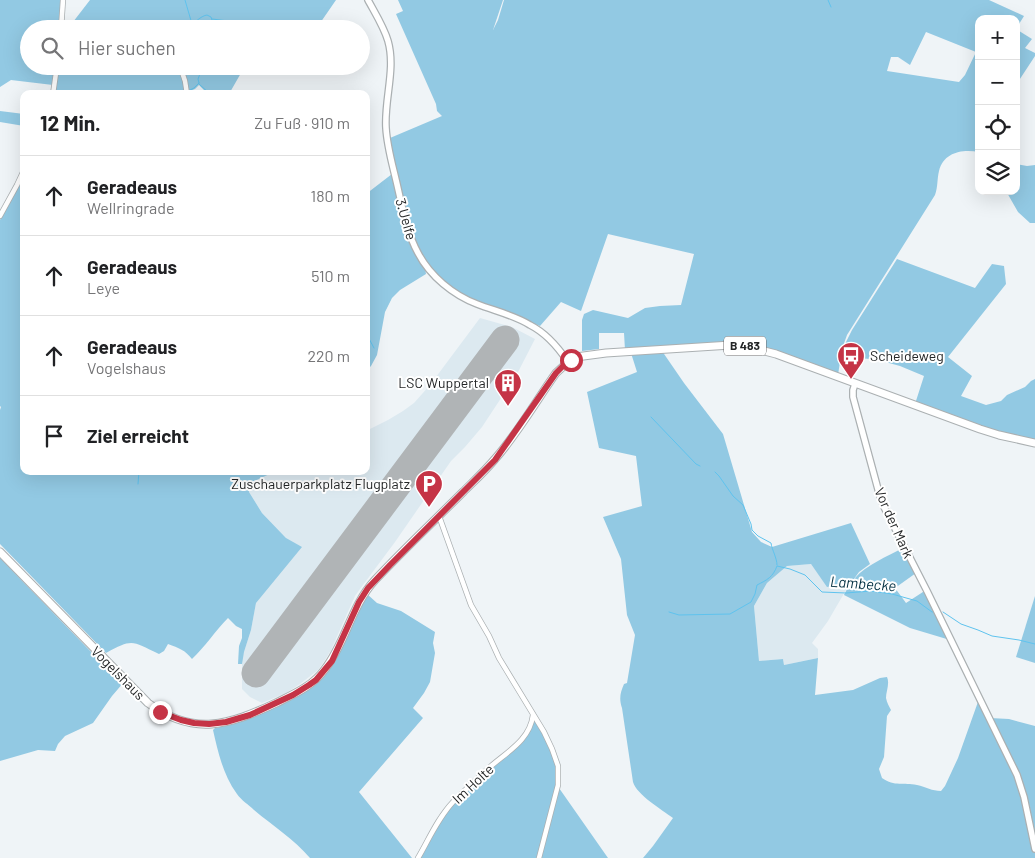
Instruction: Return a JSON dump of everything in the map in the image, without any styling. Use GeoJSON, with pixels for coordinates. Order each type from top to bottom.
{"type":"FeatureCollection","features":[{"type":"Feature","properties":{"kind":"main road","name":"B 483"},"geometry":{"type":"LineString","coordinates":[[568,362],[581,356],[713,345],[745,346],[776,354],[980,429],[1035,443]]}},
{"type":"Feature","properties":{"kind":"main road","name":"Vogelshaus"},"geometry":{"type":"LineString","coordinates":[[0,552],[139,695],[155,708],[165,714],[194,723],[217,724],[250,715],[293,695],[316,680],[332,661],[359,602],[368,588],[483,473],[502,451],[556,373],[568,362]]}},
{"type":"Feature","properties":{"kind":"street"},"geometry":{"type":"LineString","coordinates":[[62,20],[63,0]]}},
{"type":"Feature","properties":{"kind":"street","name":"3.Uelfe"},"geometry":{"type":"LineString","coordinates":[[368,0],[388,42],[390,66],[385,112],[386,139],[408,229],[419,256],[433,274],[450,289],[475,303],[531,325],[561,351],[568,362]]}},
{"type":"Feature","properties":{"kind":"street"},"geometry":{"type":"LineString","coordinates":[[53,90],[55,75]]}},
{"type":"Feature","properties":{"kind":"street"},"geometry":{"type":"LineString","coordinates":[[183,75],[186,90]]}},
{"type":"Feature","properties":{"kind":"street"},"geometry":{"type":"LineString","coordinates":[[0,216],[20,179]]}},
{"type":"Feature","properties":{"kind":"street","name":"Vor der Mark"},"geometry":{"type":"LineString","coordinates":[[855,384],[853,393],[860,424],[882,503],[1017,775],[1035,849]]}},
{"type":"Feature","properties":{"kind":"street"},"geometry":{"type":"LineString","coordinates":[[439,516],[471,605],[499,658],[544,732],[558,766],[559,779],[555,801],[539,858]]}},
{"type":"Feature","properties":{"kind":"street","name":"Im Holte"},"geometry":{"type":"LineString","coordinates":[[418,858],[448,808],[520,742],[530,729],[533,715]]}},
{"type":"Feature","properties":{"kind":"shaded area"},"geometry":{"type":"Polygon","coordinates":[[[0,0],[63,0],[61,20],[20,20],[20,75],[55,75],[53,85],[11,80],[0,87],[0,0]]]}},
{"type":"Feature","properties":{"kind":"shaded area"},"geometry":{"type":"Polygon","coordinates":[[[90,0],[336,0],[322,20],[75,20],[90,0]]]}},
{"type":"Feature","properties":{"kind":"shaded area"},"geometry":{"type":"Polygon","coordinates":[[[398,0],[503,0],[493,30],[504,0],[989,0],[1024,16],[1020,22],[1020,15],[975,15],[975,52],[926,32],[910,65],[898,57],[891,57],[887,71],[959,82],[965,75],[975,54],[975,152],[954,153],[941,165],[935,195],[847,335],[842,349],[838,375],[757,347],[625,350],[624,333],[599,333],[599,349],[582,351],[582,320],[584,314],[593,310],[628,318],[645,308],[681,305],[694,254],[608,234],[581,311],[561,302],[540,326],[519,316],[482,303],[449,285],[428,264],[414,238],[391,145],[390,138],[442,116],[437,111],[436,104],[396,14],[403,11],[398,0]]]}},
{"type":"Feature","properties":{"kind":"shaded area"},"geometry":{"type":"Polygon","coordinates":[[[1020,32],[1032,39],[1025,48],[1035,53],[1035,56],[1020,79],[1020,32]]]}},
{"type":"Feature","properties":{"kind":"shaded area"},"geometry":{"type":"Polygon","coordinates":[[[56,75],[182,75],[185,90],[54,90],[56,75]]]}},
{"type":"Feature","properties":{"kind":"shaded area"},"geometry":{"type":"Polygon","coordinates":[[[183,75],[240,75],[231,90],[204,90],[199,85],[195,89],[187,90],[183,75]]]}},
{"type":"Feature","properties":{"kind":"shaded area"},"geometry":{"type":"Polygon","coordinates":[[[0,111],[20,114],[20,125],[0,122],[0,111]]]}},
{"type":"Feature","properties":{"kind":"shaded area"},"geometry":{"type":"Polygon","coordinates":[[[1020,165],[1035,165],[1035,223],[1030,223],[1018,212],[1008,195],[1020,195],[1020,165]]]}},
{"type":"Feature","properties":{"kind":"shaded area"},"geometry":{"type":"Polygon","coordinates":[[[392,174],[406,231],[425,268],[426,274],[400,290],[392,298],[385,312],[377,355],[370,367],[370,191],[392,174]]]}},
{"type":"Feature","properties":{"kind":"shaded area"},"geometry":{"type":"Polygon","coordinates":[[[20,182],[20,475],[267,475],[248,484],[249,492],[262,513],[286,538],[302,547],[256,603],[242,664],[238,664],[242,629],[228,618],[192,659],[187,653],[168,644],[164,651],[159,654],[132,643],[122,645],[106,653],[0,544],[0,220],[20,182]]]}},
{"type":"Feature","properties":{"kind":"shaded area"},"geometry":{"type":"Polygon","coordinates":[[[897,259],[975,288],[992,264],[1004,266],[1006,284],[948,357],[972,376],[961,396],[986,405],[1001,401],[1007,395],[1025,387],[1035,379],[1035,441],[1016,438],[915,404],[924,376],[900,366],[878,360],[843,356],[846,342],[852,330],[897,259]]]}},
{"type":"Feature","properties":{"kind":"shaded area"},"geometry":{"type":"Polygon","coordinates":[[[480,318],[512,327],[535,339],[517,374],[482,427],[451,461],[355,596],[331,650],[318,670],[286,693],[262,703],[250,697],[242,689],[242,658],[251,630],[256,603],[286,538],[262,513],[249,492],[247,484],[267,475],[370,475],[370,429],[414,403],[430,385],[480,318]]]}},
{"type":"Feature","properties":{"kind":"shaded area"},"geometry":{"type":"Polygon","coordinates":[[[662,351],[723,434],[752,532],[761,542],[772,547],[851,523],[870,564],[859,572],[846,590],[833,586],[827,587],[811,564],[787,566],[767,583],[754,606],[759,661],[783,659],[784,665],[818,658],[815,695],[853,690],[880,678],[887,677],[886,698],[891,710],[887,716],[884,757],[879,769],[882,778],[895,783],[912,784],[941,791],[958,758],[979,699],[990,718],[1009,719],[1035,726],[1035,858],[643,858],[673,818],[644,797],[633,782],[620,699],[624,684],[627,683],[635,635],[627,615],[621,559],[603,517],[642,506],[636,456],[599,448],[587,392],[637,372],[631,353],[662,351]]]}},
{"type":"Feature","properties":{"kind":"shaded area"},"geometry":{"type":"Polygon","coordinates":[[[903,548],[916,573],[895,588],[906,603],[926,590],[950,640],[910,628],[844,595],[852,582],[865,569],[903,548]]]}},
{"type":"Feature","properties":{"kind":"shaded area"},"geometry":{"type":"Polygon","coordinates":[[[0,558],[96,657],[124,682],[93,723],[65,736],[55,751],[38,750],[0,761],[0,558]]]}},
{"type":"Feature","properties":{"kind":"shaded area"},"geometry":{"type":"Polygon","coordinates":[[[811,564],[827,586],[846,590],[828,621],[812,643],[818,649],[818,658],[784,665],[783,659],[759,661],[754,606],[767,583],[787,566],[811,564]]]}},
{"type":"Feature","properties":{"kind":"shaded area"},"geometry":{"type":"Polygon","coordinates":[[[367,594],[377,603],[401,611],[435,632],[433,643],[435,653],[430,682],[413,708],[423,718],[359,792],[412,858],[310,858],[237,794],[232,787],[219,755],[213,730],[242,721],[281,705],[308,689],[335,661],[367,594]]]}},
{"type":"Feature","properties":{"kind":"shaded area"},"geometry":{"type":"Polygon","coordinates":[[[1035,596],[1035,663],[1016,657],[1035,596]]]}},
{"type":"Feature","properties":{"kind":"shaded area"},"geometry":{"type":"Polygon","coordinates":[[[535,718],[557,766],[559,788],[608,858],[419,858],[435,828],[458,798],[514,749],[535,718]]]}},
{"type":"Feature","properties":{"kind":"waterway"},"geometry":{"type":"LineString","coordinates":[[185,0],[191,20]]}},
{"type":"Feature","properties":{"kind":"waterway"},"geometry":{"type":"LineString","coordinates":[[828,0],[831,7]]}},
{"type":"Feature","properties":{"kind":"waterway"},"geometry":{"type":"LineString","coordinates":[[197,20],[207,15],[212,20]]}},
{"type":"Feature","properties":{"kind":"waterway"},"geometry":{"type":"LineString","coordinates":[[212,19],[220,20]]}},
{"type":"Feature","properties":{"kind":"waterway"},"geometry":{"type":"LineString","coordinates":[[199,83],[200,75]]}},
{"type":"Feature","properties":{"kind":"waterway"},"geometry":{"type":"LineString","coordinates":[[190,90],[199,83]]}},
{"type":"Feature","properties":{"kind":"waterway"},"geometry":{"type":"LineString","coordinates":[[199,84],[206,90]]}},
{"type":"Feature","properties":{"kind":"waterway"},"geometry":{"type":"LineString","coordinates":[[370,340],[374,348]]}},
{"type":"Feature","properties":{"kind":"waterway"},"geometry":{"type":"LineString","coordinates":[[651,417],[700,466]]}},
{"type":"Feature","properties":{"kind":"waterway"},"geometry":{"type":"LineString","coordinates":[[715,472],[733,496],[743,505],[752,530],[758,536],[771,543],[777,565]]}},
{"type":"Feature","properties":{"kind":"waterway"},"geometry":{"type":"LineString","coordinates":[[138,484],[139,475]]}},
{"type":"Feature","properties":{"kind":"waterway","name":"Lambecke"},"geometry":{"type":"LineString","coordinates":[[669,612],[679,615],[730,614],[751,602],[757,585],[769,578],[777,566],[805,575],[822,592],[871,591],[892,594],[917,601],[932,612],[935,612]]}},
{"type":"Feature","properties":{"kind":"waterway","name":"Lambecke"},"geometry":{"type":"LineString","coordinates":[[943,612],[961,624],[992,636],[1035,644]]}},
{"type":"Feature","properties":{"kind":"runway"},"geometry":{"type":"LineString","coordinates":[[256,673],[505,340]]}},
{"type":"Feature","properties":{"kind":"place","name":"Scheideweg"},"geometry":{"type":"Point","coordinates":[851,380]}},
{"type":"Feature","properties":{"kind":"place","name":"LSC Wuppertal"},"geometry":{"type":"Point","coordinates":[508,407]}},
{"type":"Feature","properties":{"kind":"place","name":"Zuschauerparkplatz Flugplatz"},"geometry":{"type":"Point","coordinates":[429,508]}},
{"type":"Feature","properties":{"kind":"route"},"geometry":{"type":"LineString","coordinates":[[160,712],[194,723],[217,724],[250,715],[293,695],[316,680],[332,661],[349,622],[368,588],[495,460],[556,373],[571,360]]}}]}
